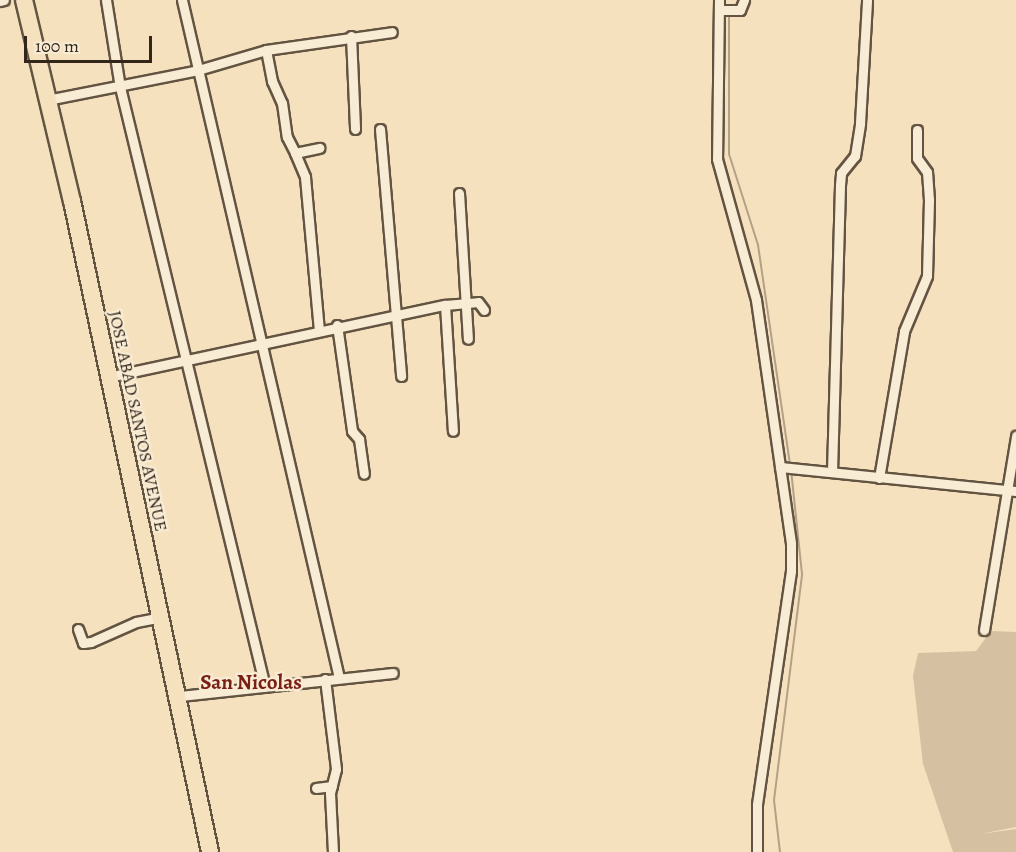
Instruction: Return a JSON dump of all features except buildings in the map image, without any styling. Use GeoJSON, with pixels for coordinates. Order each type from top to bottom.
{"type":"FeatureCollection","features":[{"type":"Feature","properties":{"kind":"highway","name":"JOSE ABAD SANTOS AVENUE"},"geometry":{"type":"LineString","coordinates":[[24,0],[180,696],[210,852]]}},
{"type":"Feature","properties":{"kind":"street"},"geometry":{"type":"LineString","coordinates":[[106,0],[120,87],[265,687]]}},
{"type":"Feature","properties":{"kind":"street"},"geometry":{"type":"LineString","coordinates":[[182,0],[260,343],[322,595],[339,678]]}},
{"type":"Feature","properties":{"kind":"street"},"geometry":{"type":"LineString","coordinates":[[719,0],[717,159],[756,300],[782,467],[791,571],[758,805],[758,852]]}},
{"type":"Feature","properties":{"kind":"street"},"geometry":{"type":"LineString","coordinates":[[720,10],[742,9],[744,0]]}},
{"type":"Feature","properties":{"kind":"street"},"geometry":{"type":"LineString","coordinates":[[832,472],[840,185],[841,173],[855,156],[860,123],[867,0]]}},
{"type":"Feature","properties":{"kind":"street"},"geometry":{"type":"LineString","coordinates":[[47,100],[198,70],[266,50],[351,36],[392,32]]}},
{"type":"Feature","properties":{"kind":"street"},"geometry":{"type":"LineString","coordinates":[[351,36],[355,129]]}},
{"type":"Feature","properties":{"kind":"street"},"geometry":{"type":"LineString","coordinates":[[266,50],[272,81],[282,104],[287,137],[305,177],[319,330]]}},
{"type":"Feature","properties":{"kind":"street"},"geometry":{"type":"LineString","coordinates":[[380,129],[401,376]]}},
{"type":"Feature","properties":{"kind":"street"},"geometry":{"type":"LineString","coordinates":[[879,478],[904,331],[927,276],[929,200],[927,172],[917,158],[917,130]]}},
{"type":"Feature","properties":{"kind":"street"},"geometry":{"type":"LineString","coordinates":[[295,153],[319,148]]}},
{"type":"Feature","properties":{"kind":"street"},"geometry":{"type":"LineString","coordinates":[[459,193],[468,339]]}},
{"type":"Feature","properties":{"kind":"street"},"geometry":{"type":"LineString","coordinates":[[108,377],[337,326],[444,305],[478,302],[484,310]]}},
{"type":"Feature","properties":{"kind":"street"},"geometry":{"type":"LineString","coordinates":[[444,305],[453,431]]}},
{"type":"Feature","properties":{"kind":"street"},"geometry":{"type":"LineString","coordinates":[[337,326],[352,431],[359,439],[364,474]]}},
{"type":"Feature","properties":{"kind":"street"},"geometry":{"type":"LineString","coordinates":[[984,630],[1012,491],[1016,436]]}},
{"type":"Feature","properties":{"kind":"street"},"geometry":{"type":"LineString","coordinates":[[782,467],[1012,491]]}},
{"type":"Feature","properties":{"kind":"street"},"geometry":{"type":"LineString","coordinates":[[78,629],[82,643],[91,642],[136,622],[161,617]]}},
{"type":"Feature","properties":{"kind":"street"},"geometry":{"type":"LineString","coordinates":[[180,696],[393,673]]}},
{"type":"Feature","properties":{"kind":"street"},"geometry":{"type":"LineString","coordinates":[[324,679],[336,769],[332,786],[333,852]]}},
{"type":"Feature","properties":{"kind":"street"},"geometry":{"type":"LineString","coordinates":[[316,788],[332,786]]}},
{"type":"Feature","properties":{"kind":"shaded area"},"geometry":{"type":"Polygon","coordinates":[[[991,631],[1016,632],[1016,827],[980,834],[1016,829],[1016,852],[953,852],[923,764],[913,676],[918,653],[976,651],[991,631]]]}},
{"type":"Feature","properties":{"kind":"waterway"},"geometry":{"type":"LineString","coordinates":[[729,12],[729,154],[758,245],[790,464]]}},
{"type":"Feature","properties":{"kind":"waterway"},"geometry":{"type":"LineString","coordinates":[[780,852],[774,800],[802,574],[791,470]]}},
{"type":"Feature","properties":{"kind":"district","name":"San Nicolas"},"geometry":{"type":"Point","coordinates":[251,682]}}]}
